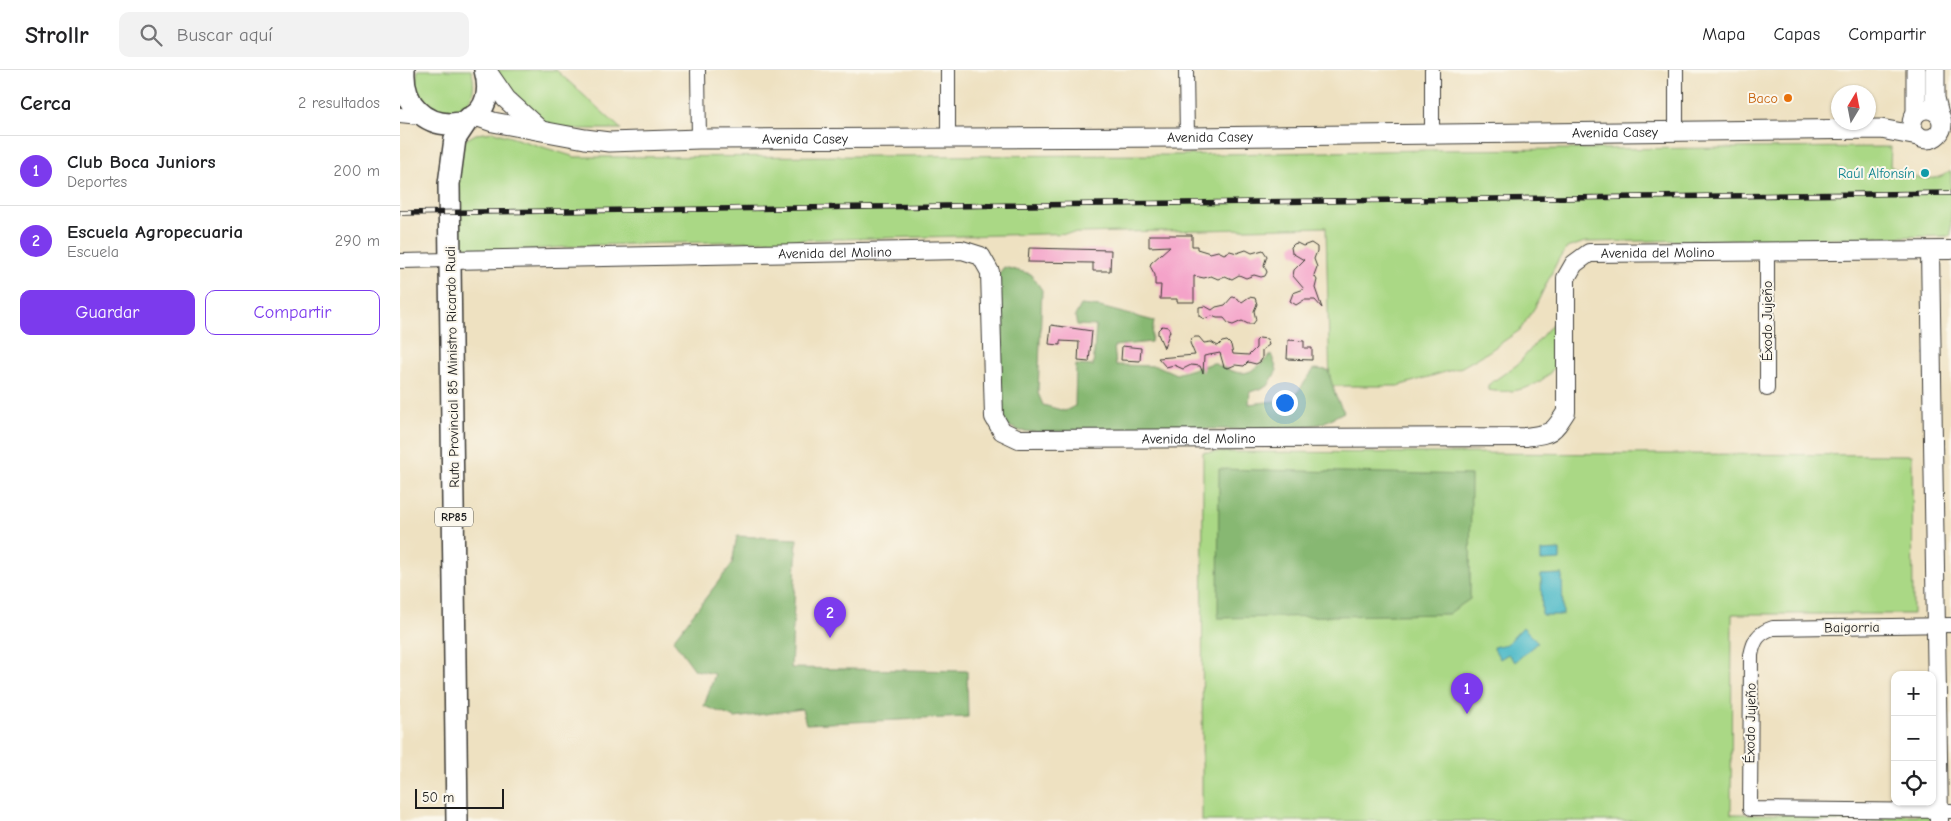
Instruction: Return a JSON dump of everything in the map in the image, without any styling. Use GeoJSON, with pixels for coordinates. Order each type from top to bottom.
{"type":"FeatureCollection","features":[{"type":"Feature","properties":{"kind":"main road","name":"Ruta Provincial 85 Ministro Ricardo Rudi"},"geometry":{"type":"LineString","coordinates":[[457,821],[449,184],[455,139],[482,105],[487,92],[486,70]]}},
{"type":"Feature","properties":{"kind":"main road"},"geometry":{"type":"LineString","coordinates":[[486,70],[506,99],[540,130]]}},
{"type":"Feature","properties":{"kind":"main road"},"geometry":{"type":"LineString","coordinates":[[1916,70],[1916,114],[1912,124],[1915,133],[1935,136],[1942,130],[1943,116],[1936,98],[1935,70]]}},
{"type":"Feature","properties":{"kind":"main road","name":"Ruta Provincial 85 Ministro Ricardo Rudi"},"geometry":{"type":"LineString","coordinates":[[402,77],[402,90],[406,101],[442,154],[449,184]]}},
{"type":"Feature","properties":{"kind":"main road"},"geometry":{"type":"LineString","coordinates":[[1916,114],[1928,109],[1943,116]]}},
{"type":"Feature","properties":{"kind":"main road","name":"Avenida Casey"},"geometry":{"type":"LineString","coordinates":[[1880,129],[1916,114]]}},
{"type":"Feature","properties":{"kind":"main road"},"geometry":{"type":"LineString","coordinates":[[416,118],[442,125],[456,124],[471,117]]}},
{"type":"Feature","properties":{"kind":"main road","name":"Avenida Casey"},"geometry":{"type":"LineString","coordinates":[[471,117],[608,142],[699,139],[1187,137],[1880,129],[1935,136]]}},
{"type":"Feature","properties":{"kind":"street"},"geometry":{"type":"LineString","coordinates":[[698,70],[699,139]]}},
{"type":"Feature","properties":{"kind":"street"},"geometry":{"type":"LineString","coordinates":[[948,70],[948,139]]}},
{"type":"Feature","properties":{"kind":"street"},"geometry":{"type":"LineString","coordinates":[[1186,70],[1187,137]]}},
{"type":"Feature","properties":{"kind":"street"},"geometry":{"type":"LineString","coordinates":[[1432,70],[1432,133]]}},
{"type":"Feature","properties":{"kind":"street"},"geometry":{"type":"LineString","coordinates":[[1676,70],[1676,131]]}},
{"type":"Feature","properties":{"kind":"street","name":"Avenida del Molino"},"geometry":{"type":"LineString","coordinates":[[451,260],[962,250],[981,256],[990,272],[994,417],[1002,431],[1019,439],[1516,437],[1544,434],[1555,429],[1566,412],[1566,278],[1574,264],[1589,253],[1951,250]]}},
{"type":"Feature","properties":{"kind":"street"},"geometry":{"type":"LineString","coordinates":[[1930,251],[1944,625],[1943,814]]}},
{"type":"Feature","properties":{"kind":"street","name":"Éxodo Jujeño"},"geometry":{"type":"LineString","coordinates":[[1767,252],[1767,389]]}},
{"type":"Feature","properties":{"kind":"street"},"geometry":{"type":"LineString","coordinates":[[400,261],[451,260]]}},
{"type":"Feature","properties":{"kind":"street","name":"Baigorria"},"geometry":{"type":"LineString","coordinates":[[1756,637],[1764,631],[1773,628],[1944,625]]}},
{"type":"Feature","properties":{"kind":"street","name":"Éxodo Jujeño"},"geometry":{"type":"LineString","coordinates":[[1756,637],[1751,655],[1750,809],[1943,814]]}},
{"type":"Feature","properties":{"kind":"green space"},"geometry":{"type":"Polygon","coordinates":[[[418,70],[471,70],[473,92],[467,104],[462,110],[449,118],[422,107],[415,84],[418,70]]]}},
{"type":"Feature","properties":{"kind":"green space"},"geometry":{"type":"Polygon","coordinates":[[[488,70],[556,70],[621,129],[566,129],[543,126],[488,70]]]}},
{"type":"Feature","properties":{"kind":"green space"},"geometry":{"type":"Polygon","coordinates":[[[494,132],[575,157],[1170,155],[1431,150],[1891,147],[1890,166],[1905,173],[1920,178],[1936,178],[1951,171],[1951,236],[1585,242],[1567,248],[1558,260],[1535,307],[1520,330],[1462,367],[1398,386],[1330,386],[1326,227],[594,245],[484,253],[472,252],[456,240],[454,172],[463,141],[476,134],[494,132]]]}},
{"type":"Feature","properties":{"kind":"green space"},"geometry":{"type":"Polygon","coordinates":[[[1004,267],[1031,274],[1042,290],[1038,393],[1043,405],[1065,411],[1075,406],[1076,365],[1093,366],[1096,326],[1077,325],[1075,316],[1081,305],[1100,307],[1154,321],[1151,342],[1114,346],[1116,365],[1158,366],[1176,374],[1213,363],[1231,371],[1245,373],[1256,368],[1271,354],[1277,370],[1268,386],[1250,392],[1249,404],[1293,399],[1314,369],[1328,370],[1336,397],[1344,412],[1321,424],[1278,430],[1154,428],[1060,433],[1020,431],[1006,425],[1000,412],[997,276],[1004,267]]]}},
{"type":"Feature","properties":{"kind":"green space"},"geometry":{"type":"Polygon","coordinates":[[[1553,323],[1559,325],[1560,345],[1558,359],[1551,372],[1536,384],[1527,388],[1507,391],[1488,390],[1488,385],[1518,364],[1553,323]]]}},
{"type":"Feature","properties":{"kind":"green space"},"geometry":{"type":"Polygon","coordinates":[[[1203,452],[1912,455],[1913,614],[1732,614],[1731,814],[1932,815],[1932,821],[1202,821],[1203,452]]]}},
{"type":"Feature","properties":{"kind":"green space"},"geometry":{"type":"Polygon","coordinates":[[[1219,469],[1471,475],[1470,599],[1448,614],[1218,618],[1219,469]]]}},
{"type":"Feature","properties":{"kind":"green space"},"geometry":{"type":"Polygon","coordinates":[[[737,536],[797,539],[791,668],[967,671],[968,717],[806,724],[802,709],[735,718],[704,706],[715,674],[695,670],[673,640],[732,564],[737,536]]]}},
{"type":"Feature","properties":{"kind":"water"},"geometry":{"type":"Polygon","coordinates":[[[1560,550],[1560,560],[1541,561],[1541,551],[1560,550]]]}},
{"type":"Feature","properties":{"kind":"water"},"geometry":{"type":"Polygon","coordinates":[[[1562,574],[1563,615],[1542,615],[1541,575],[1562,574]]]}},
{"type":"Feature","properties":{"kind":"water"},"geometry":{"type":"Polygon","coordinates":[[[1523,627],[1538,642],[1515,662],[1508,654],[1500,659],[1493,647],[1507,644],[1523,627]]]}},
{"type":"Feature","properties":{"kind":"building"},"geometry":{"type":"Polygon","coordinates":[[[1149,235],[1192,235],[1192,246],[1197,246],[1197,249],[1210,253],[1218,251],[1224,254],[1230,251],[1237,253],[1246,250],[1252,253],[1263,250],[1267,256],[1264,265],[1267,272],[1265,276],[1261,277],[1254,275],[1246,278],[1239,275],[1232,279],[1225,276],[1218,279],[1211,276],[1204,278],[1194,276],[1194,302],[1160,299],[1161,285],[1155,285],[1155,275],[1150,266],[1170,246],[1149,247],[1149,235]]]}},
{"type":"Feature","properties":{"kind":"building"},"geometry":{"type":"Polygon","coordinates":[[[1297,243],[1303,246],[1311,243],[1317,247],[1314,259],[1317,267],[1314,275],[1317,280],[1315,288],[1322,308],[1315,300],[1304,300],[1296,305],[1290,301],[1293,293],[1304,289],[1293,276],[1294,270],[1304,260],[1292,253],[1291,247],[1297,243]]]}},
{"type":"Feature","properties":{"kind":"building"},"geometry":{"type":"Polygon","coordinates":[[[1029,248],[1111,250],[1110,271],[1093,271],[1093,263],[1028,262],[1029,248]]]}},
{"type":"Feature","properties":{"kind":"building"},"geometry":{"type":"Polygon","coordinates":[[[1232,297],[1242,302],[1249,297],[1255,298],[1257,304],[1254,311],[1256,320],[1253,324],[1242,321],[1233,325],[1229,324],[1224,318],[1212,316],[1204,319],[1199,316],[1199,307],[1205,306],[1212,310],[1225,305],[1232,297]]]}},
{"type":"Feature","properties":{"kind":"building"},"geometry":{"type":"Polygon","coordinates":[[[1051,325],[1092,331],[1089,362],[1078,361],[1079,342],[1060,341],[1060,345],[1049,344],[1051,325]]]}},
{"type":"Feature","properties":{"kind":"building"},"geometry":{"type":"Polygon","coordinates":[[[1162,326],[1168,327],[1170,331],[1164,348],[1158,334],[1158,330],[1162,326]]]}},
{"type":"Feature","properties":{"kind":"building"},"geometry":{"type":"Polygon","coordinates":[[[1199,337],[1204,343],[1211,342],[1218,346],[1222,342],[1227,341],[1231,345],[1233,354],[1249,355],[1256,348],[1256,341],[1259,338],[1267,339],[1269,345],[1262,350],[1262,359],[1256,364],[1248,362],[1244,366],[1235,365],[1228,368],[1224,367],[1220,353],[1204,356],[1203,373],[1200,366],[1191,365],[1183,369],[1174,365],[1166,367],[1158,358],[1195,355],[1190,343],[1191,339],[1199,337]]]}},
{"type":"Feature","properties":{"kind":"building"},"geometry":{"type":"Polygon","coordinates":[[[1288,340],[1304,341],[1304,348],[1312,348],[1312,360],[1287,359],[1288,340]]]}},
{"type":"Feature","properties":{"kind":"building"},"geometry":{"type":"Polygon","coordinates":[[[1122,346],[1141,348],[1140,361],[1121,360],[1122,346]]]}},
{"type":"Feature","properties":{"kind":"railway"},"geometry":{"type":"LineString","coordinates":[[400,213],[1951,193]]}},
{"type":"Feature","properties":{"kind":"place","name":"Baco"},"geometry":{"type":"Point","coordinates":[1788,98]}},
{"type":"Feature","properties":{"kind":"place","name":"Raúl Alfonsín"},"geometry":{"type":"Point","coordinates":[1925,173]}},
{"type":"Feature","properties":{"kind":"place","name":"Escuela Agropecuaria"},"geometry":{"type":"Point","coordinates":[830,638]}},
{"type":"Feature","properties":{"kind":"place","name":"Club Boca Juniors"},"geometry":{"type":"Point","coordinates":[1467,714]}}]}
